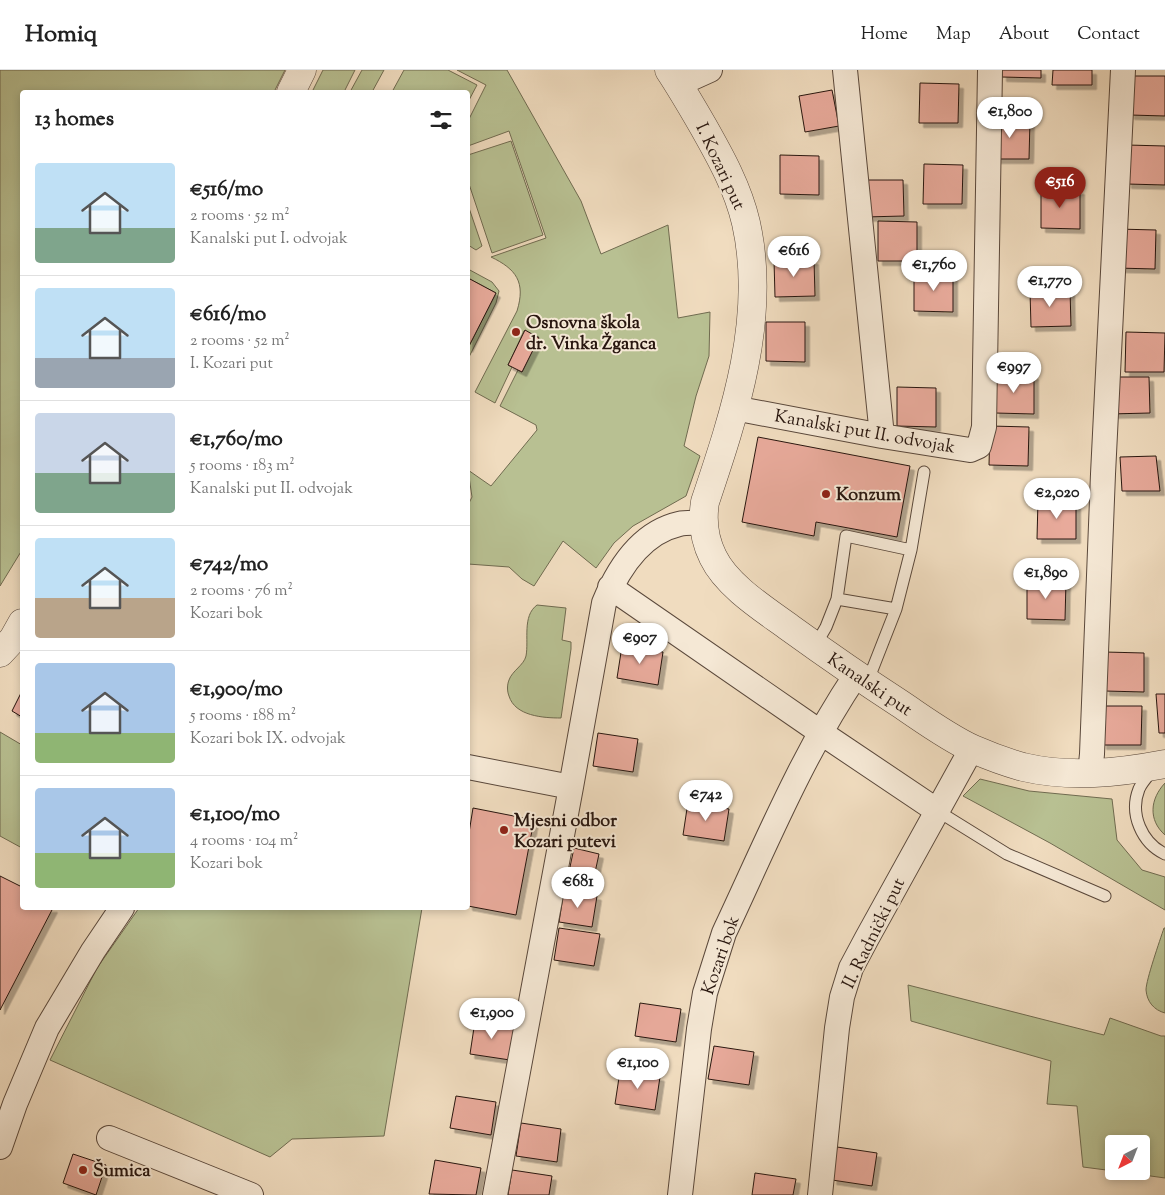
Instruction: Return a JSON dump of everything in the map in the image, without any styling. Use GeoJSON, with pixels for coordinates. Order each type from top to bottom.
{"type":"FeatureCollection","features":[{"type":"Feature","properties":{"kind":"street"},"geometry":{"type":"LineString","coordinates":[[292,90],[302,70]]}},
{"type":"Feature","properties":{"kind":"street"},"geometry":{"type":"LineString","coordinates":[[674,77],[710,70]]}},
{"type":"Feature","properties":{"kind":"street"},"geometry":{"type":"LineString","coordinates":[[845,70],[882,436]]}},
{"type":"Feature","properties":{"kind":"street","name":"Kanalski put II. odvojak"},"geometry":{"type":"LineString","coordinates":[[734,408],[882,436],[970,450],[979,446],[984,427],[990,70]]}},
{"type":"Feature","properties":{"kind":"street"},"geometry":{"type":"LineString","coordinates":[[1090,774],[1123,70]]}},
{"type":"Feature","properties":{"kind":"street","name":"I. Kozari put"},"geometry":{"type":"LineString","coordinates":[[674,77],[720,157],[736,192],[746,222],[751,256],[751,318],[743,375],[723,446]]}},
{"type":"Feature","properties":{"kind":"street","name":"Kanalski put"},"geometry":{"type":"LineString","coordinates":[[723,446],[705,502],[703,524],[713,557],[722,571],[740,590],[815,646],[861,679],[942,732],[998,760],[1024,767],[1090,774],[1115,772],[1161,764]]}},
{"type":"Feature","properties":{"kind":"street"},"geometry":{"type":"LineString","coordinates":[[495,1195],[604,603],[616,576],[635,550],[650,537],[678,524],[703,524]]}},
{"type":"Feature","properties":{"kind":"street"},"geometry":{"type":"LineString","coordinates":[[610,588],[936,810]]}},
{"type":"Feature","properties":{"kind":"street"},"geometry":{"type":"LineString","coordinates":[[0,653],[13,639],[20,627]]}},
{"type":"Feature","properties":{"kind":"street","name":"Kozari bok"},"geometry":{"type":"LineString","coordinates":[[680,1195],[699,1029],[705,993],[713,963],[724,933],[827,718],[861,679]]}},
{"type":"Feature","properties":{"kind":"street","name":"II. Radnički put"},"geometry":{"type":"LineString","coordinates":[[820,1195],[837,1028],[842,996],[851,968],[936,810],[972,748]]}},
{"type":"Feature","properties":{"kind":"street"},"geometry":{"type":"LineString","coordinates":[[470,767],[571,787]]}},
{"type":"Feature","properties":{"kind":"street"},"geometry":{"type":"LineString","coordinates":[[0,1147],[15,1104],[47,1028],[93,951],[121,910]]}},
{"type":"Feature","properties":{"kind":"street"},"geometry":{"type":"LineString","coordinates":[[109,1138],[251,1195]]}},
{"type":"Feature","properties":{"kind":"lane"},"geometry":{"type":"LineString","coordinates":[[861,679],[896,609],[911,550],[924,472]]}},
{"type":"Feature","properties":{"kind":"lane"},"geometry":{"type":"LineString","coordinates":[[815,646],[826,627],[837,599],[846,536],[911,550]]}},
{"type":"Feature","properties":{"kind":"lane"},"geometry":{"type":"LineString","coordinates":[[837,599],[896,609]]}},
{"type":"Feature","properties":{"kind":"lane"},"geometry":{"type":"LineString","coordinates":[[1161,764],[1139,788],[1136,799],[1136,813],[1140,828],[1147,839],[1165,854]]}},
{"type":"Feature","properties":{"kind":"lane"},"geometry":{"type":"LineString","coordinates":[[936,810],[1007,854],[1105,896]]}},
{"type":"Feature","properties":{"kind":"green space"},"geometry":{"type":"Polygon","coordinates":[[[0,70],[285,70],[275,90],[20,90],[20,553],[0,586],[0,70]]]}},
{"type":"Feature","properties":{"kind":"green space"},"geometry":{"type":"Polygon","coordinates":[[[323,70],[355,70],[345,90],[313,90],[323,70]]]}},
{"type":"Feature","properties":{"kind":"green space"},"geometry":{"type":"Polygon","coordinates":[[[362,70],[384,70],[373,90],[351,90],[362,70]]]}},
{"type":"Feature","properties":{"kind":"green space"},"geometry":{"type":"Polygon","coordinates":[[[404,70],[448,70],[477,85],[470,98],[470,90],[393,90],[404,70]]]}},
{"type":"Feature","properties":{"kind":"green space"},"geometry":{"type":"Polygon","coordinates":[[[457,70],[507,70],[581,201],[601,254],[668,225],[678,318],[710,312],[709,356],[696,396],[684,446],[700,456],[686,496],[633,526],[614,543],[596,568],[563,541],[534,586],[522,579],[509,567],[470,564],[470,501],[472,497],[470,471],[491,486],[537,430],[536,425],[500,406],[518,370],[522,372],[539,337],[524,331],[508,365],[512,367],[495,403],[475,392],[517,311],[519,301],[520,292],[517,278],[507,266],[491,257],[546,238],[509,131],[470,145],[470,117],[486,85],[457,70]]]}},
{"type":"Feature","properties":{"kind":"green space"},"geometry":{"type":"Polygon","coordinates":[[[511,141],[543,235],[492,253],[470,187],[470,154],[511,141]]]}},
{"type":"Feature","properties":{"kind":"green space"},"geometry":{"type":"Polygon","coordinates":[[[470,211],[482,246],[476,250],[470,246],[470,211]]]}},
{"type":"Feature","properties":{"kind":"green space"},"geometry":{"type":"Polygon","coordinates":[[[470,270],[492,282],[499,291],[496,303],[470,355],[470,344],[496,293],[470,279],[470,270]]]}},
{"type":"Feature","properties":{"kind":"green space"},"geometry":{"type":"Polygon","coordinates":[[[537,605],[566,608],[562,640],[571,642],[571,649],[561,718],[538,716],[523,712],[512,703],[508,692],[508,684],[511,677],[526,656],[529,615],[537,605]]]}},
{"type":"Feature","properties":{"kind":"green space"},"geometry":{"type":"Polygon","coordinates":[[[0,732],[20,744],[20,847],[0,836],[0,732]]]}},
{"type":"Feature","properties":{"kind":"green space"},"geometry":{"type":"Polygon","coordinates":[[[980,779],[1029,791],[1112,799],[1117,840],[1142,870],[1165,877],[1165,910],[1050,843],[963,796],[980,779]]]}},
{"type":"Feature","properties":{"kind":"green space"},"geometry":{"type":"Polygon","coordinates":[[[1165,783],[1165,835],[1156,823],[1153,809],[1156,796],[1165,783]]]}},
{"type":"Feature","properties":{"kind":"green space"},"geometry":{"type":"Polygon","coordinates":[[[138,910],[422,910],[384,1136],[292,1139],[270,1157],[50,1060],[97,968],[138,910]]]}},
{"type":"Feature","properties":{"kind":"green space"},"geometry":{"type":"Polygon","coordinates":[[[1164,928],[1165,1013],[1152,1005],[1146,990],[1164,928]]]}},
{"type":"Feature","properties":{"kind":"green space"},"geometry":{"type":"Polygon","coordinates":[[[908,985],[1104,1035],[1110,1018],[1165,1036],[1165,1178],[1150,1176],[1150,1135],[1105,1135],[1105,1170],[1083,1167],[1077,1106],[1047,1104],[1051,1061],[911,1021],[908,985]]]}},
{"type":"Feature","properties":{"kind":"building"},"geometry":{"type":"Polygon","coordinates":[[[1002,70],[1041,70],[1041,78],[1002,77],[1002,70]]]}},
{"type":"Feature","properties":{"kind":"building"},"geometry":{"type":"Polygon","coordinates":[[[1053,70],[1092,70],[1092,85],[1052,85],[1053,70]]]}},
{"type":"Feature","properties":{"kind":"building"},"geometry":{"type":"Polygon","coordinates":[[[1130,76],[1165,76],[1165,116],[1130,115],[1130,76]]]}},
{"type":"Feature","properties":{"kind":"building"},"geometry":{"type":"Polygon","coordinates":[[[920,83],[959,84],[958,123],[919,123],[920,83]]]}},
{"type":"Feature","properties":{"kind":"building"},"geometry":{"type":"Polygon","coordinates":[[[832,90],[839,126],[805,132],[799,96],[832,90]]]}},
{"type":"Feature","properties":{"kind":"building"},"geometry":{"type":"Polygon","coordinates":[[[990,119],[1030,120],[1029,159],[990,159],[990,119]]]}},
{"type":"Feature","properties":{"kind":"building"},"geometry":{"type":"Polygon","coordinates":[[[1127,145],[1165,146],[1165,185],[1127,184],[1127,145]]]}},
{"type":"Feature","properties":{"kind":"building"},"geometry":{"type":"Polygon","coordinates":[[[780,155],[819,156],[819,195],[780,194],[780,155]]]}},
{"type":"Feature","properties":{"kind":"building"},"geometry":{"type":"Polygon","coordinates":[[[924,164],[963,165],[962,204],[923,204],[924,164]]]}},
{"type":"Feature","properties":{"kind":"building"},"geometry":{"type":"Polygon","coordinates":[[[863,180],[903,180],[904,216],[864,217],[863,180]]]}},
{"type":"Feature","properties":{"kind":"building"},"geometry":{"type":"Polygon","coordinates":[[[1041,189],[1080,190],[1080,229],[1041,228],[1041,189]]]}},
{"type":"Feature","properties":{"kind":"building"},"geometry":{"type":"Polygon","coordinates":[[[878,221],[917,222],[917,261],[878,261],[878,221]]]}},
{"type":"Feature","properties":{"kind":"building"},"geometry":{"type":"Polygon","coordinates":[[[1117,229],[1156,230],[1155,269],[1116,268],[1117,229]]]}},
{"type":"Feature","properties":{"kind":"building"},"geometry":{"type":"Polygon","coordinates":[[[774,260],[814,260],[815,296],[775,297],[774,260]]]}},
{"type":"Feature","properties":{"kind":"building"},"geometry":{"type":"Polygon","coordinates":[[[914,272],[953,273],[953,312],[914,311],[914,272]]]}},
{"type":"Feature","properties":{"kind":"building"},"geometry":{"type":"Polygon","coordinates":[[[470,279],[496,293],[470,344],[470,279]]]}},
{"type":"Feature","properties":{"kind":"building"},"geometry":{"type":"Polygon","coordinates":[[[1070,290],[1071,326],[1031,327],[1030,291],[1070,290]]]}},
{"type":"Feature","properties":{"kind":"building"},"geometry":{"type":"Polygon","coordinates":[[[766,322],[805,322],[805,362],[766,361],[766,322]]]}},
{"type":"Feature","properties":{"kind":"building"},"geometry":{"type":"Polygon","coordinates":[[[525,330],[539,338],[522,372],[508,365],[525,330]]]}},
{"type":"Feature","properties":{"kind":"building"},"geometry":{"type":"Polygon","coordinates":[[[1126,332],[1165,333],[1164,372],[1125,372],[1126,332]]]}},
{"type":"Feature","properties":{"kind":"building"},"geometry":{"type":"Polygon","coordinates":[[[995,374],[1034,375],[1034,414],[995,413],[995,374]]]}},
{"type":"Feature","properties":{"kind":"building"},"geometry":{"type":"Polygon","coordinates":[[[1109,377],[1149,377],[1150,413],[1109,414],[1109,377]]]}},
{"type":"Feature","properties":{"kind":"building"},"geometry":{"type":"Polygon","coordinates":[[[897,387],[936,388],[936,427],[897,426],[897,387]]]}},
{"type":"Feature","properties":{"kind":"building"},"geometry":{"type":"Polygon","coordinates":[[[990,426],[1029,427],[1028,466],[989,465],[990,426]]]}},
{"type":"Feature","properties":{"kind":"building","name":"Konzum"},"geometry":{"type":"Polygon","coordinates":[[[758,437],[910,466],[897,537],[816,522],[814,536],[742,522],[758,437]]]}},
{"type":"Feature","properties":{"kind":"building"},"geometry":{"type":"Polygon","coordinates":[[[1156,456],[1160,491],[1122,491],[1120,457],[1156,456]]]}},
{"type":"Feature","properties":{"kind":"building"},"geometry":{"type":"Polygon","coordinates":[[[1038,500],[1076,500],[1076,539],[1037,539],[1038,500]]]}},
{"type":"Feature","properties":{"kind":"building"},"geometry":{"type":"Polygon","coordinates":[[[1027,580],[1066,581],[1065,620],[1027,619],[1027,580]]]}},
{"type":"Feature","properties":{"kind":"building"},"geometry":{"type":"Polygon","coordinates":[[[622,646],[663,652],[658,685],[617,678],[622,646]]]}},
{"type":"Feature","properties":{"kind":"building"},"geometry":{"type":"Polygon","coordinates":[[[1105,652],[1144,653],[1144,692],[1105,691],[1105,652]]]}},
{"type":"Feature","properties":{"kind":"building"},"geometry":{"type":"Polygon","coordinates":[[[1156,694],[1165,694],[1165,733],[1159,733],[1156,694]]]}},
{"type":"Feature","properties":{"kind":"building"},"geometry":{"type":"Polygon","coordinates":[[[20,695],[20,716],[12,711],[20,695]]]}},
{"type":"Feature","properties":{"kind":"building"},"geometry":{"type":"Polygon","coordinates":[[[1102,706],[1142,706],[1141,745],[1102,745],[1102,706]]]}},
{"type":"Feature","properties":{"kind":"building"},"geometry":{"type":"Polygon","coordinates":[[[598,733],[638,739],[633,772],[593,766],[598,733]]]}},
{"type":"Feature","properties":{"kind":"building"},"geometry":{"type":"Polygon","coordinates":[[[688,802],[729,809],[724,841],[683,835],[688,802]]]}},
{"type":"Feature","properties":{"kind":"building"},"geometry":{"type":"Polygon","coordinates":[[[473,808],[534,820],[516,915],[470,906],[470,827],[473,808]]]}},
{"type":"Feature","properties":{"kind":"building"},"geometry":{"type":"Polygon","coordinates":[[[574,848],[599,854],[591,891],[566,886],[574,848]]]}},
{"type":"Feature","properties":{"kind":"building"},"geometry":{"type":"Polygon","coordinates":[[[0,876],[20,886],[20,910],[52,910],[0,1010],[0,876]]]}},
{"type":"Feature","properties":{"kind":"building"},"geometry":{"type":"Polygon","coordinates":[[[564,890],[597,896],[592,927],[559,922],[564,890]]]}},
{"type":"Feature","properties":{"kind":"building"},"geometry":{"type":"Polygon","coordinates":[[[559,928],[600,934],[594,966],[554,960],[559,928]]]}},
{"type":"Feature","properties":{"kind":"building"},"geometry":{"type":"Polygon","coordinates":[[[640,1003],[681,1009],[676,1042],[635,1036],[640,1003]]]}},
{"type":"Feature","properties":{"kind":"building"},"geometry":{"type":"Polygon","coordinates":[[[475,1021],[515,1027],[510,1060],[470,1054],[475,1021]]]}},
{"type":"Feature","properties":{"kind":"building"},"geometry":{"type":"Polygon","coordinates":[[[714,1046],[754,1052],[749,1085],[708,1079],[714,1046]]]}},
{"type":"Feature","properties":{"kind":"building"},"geometry":{"type":"Polygon","coordinates":[[[620,1071],[660,1077],[655,1110],[615,1104],[620,1071]]]}},
{"type":"Feature","properties":{"kind":"building"},"geometry":{"type":"Polygon","coordinates":[[[456,1096],[496,1102],[491,1135],[450,1128],[456,1096]]]}},
{"type":"Feature","properties":{"kind":"building"},"geometry":{"type":"Polygon","coordinates":[[[521,1123],[561,1129],[557,1162],[516,1156],[521,1123]]]}},
{"type":"Feature","properties":{"kind":"building"},"geometry":{"type":"Polygon","coordinates":[[[837,1147],[877,1153],[872,1186],[832,1180],[837,1147]]]}},
{"type":"Feature","properties":{"kind":"building"},"geometry":{"type":"Polygon","coordinates":[[[73,1154],[106,1165],[96,1195],[63,1183],[73,1154]]]}},
{"type":"Feature","properties":{"kind":"building"},"geometry":{"type":"Polygon","coordinates":[[[435,1160],[481,1168],[476,1195],[429,1194],[435,1160]]]}},
{"type":"Feature","properties":{"kind":"building"},"geometry":{"type":"Polygon","coordinates":[[[512,1170],[552,1176],[549,1195],[508,1195],[512,1170]]]}},
{"type":"Feature","properties":{"kind":"building"},"geometry":{"type":"Polygon","coordinates":[[[755,1173],[796,1179],[793,1195],[752,1195],[755,1173]]]}},
{"type":"Feature","properties":{"kind":"place","name":"Osnovna škola dr. Vinka Žganca"},"geometry":{"type":"Point","coordinates":[516,332]}},
{"type":"Feature","properties":{"kind":"place","name":"Konzum"},"geometry":{"type":"Point","coordinates":[826,494]}},
{"type":"Feature","properties":{"kind":"place","name":"Mjesni odbor Kozari putevi"},"geometry":{"type":"Point","coordinates":[504,830]}},
{"type":"Feature","properties":{"kind":"place","name":"Šumica"},"geometry":{"type":"Point","coordinates":[83,1170]}}]}
